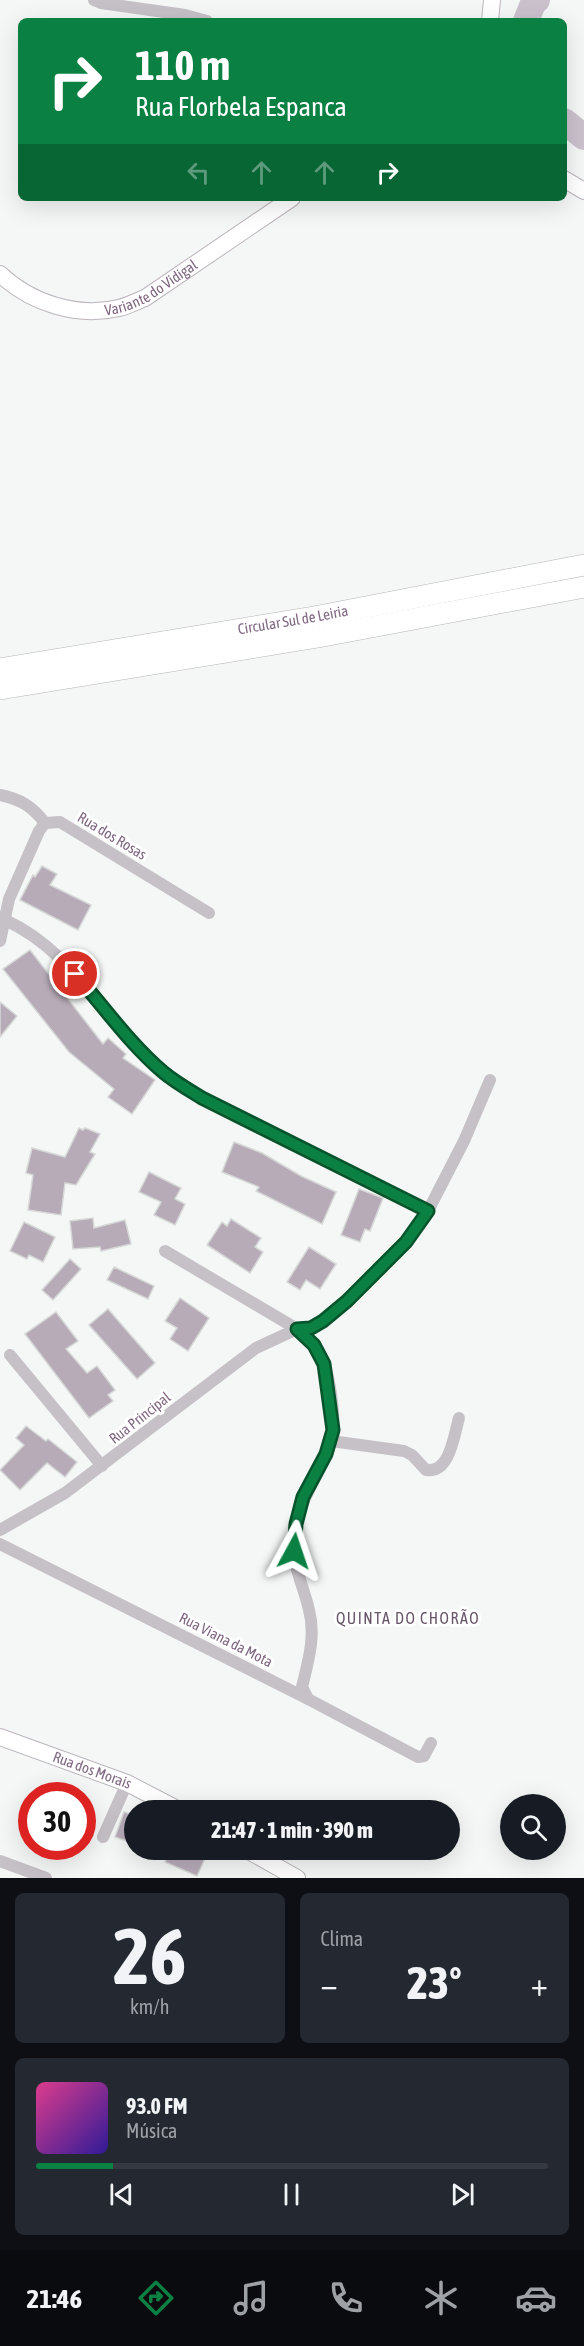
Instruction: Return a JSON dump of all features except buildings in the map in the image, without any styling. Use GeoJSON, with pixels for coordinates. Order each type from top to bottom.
{"type":"FeatureCollection","features":[{"type":"Feature","properties":{"kind":"highway","name":"Circular Sul de Leiria"},"geometry":{"type":"LineString","coordinates":[[0,689],[307,639],[529,587],[584,565]]}},
{"type":"Feature","properties":{"kind":"highway","name":"Circular Sul de Leiria"},"geometry":{"type":"LineString","coordinates":[[0,669],[314,617],[529,587],[584,587]]}},
{"type":"Feature","properties":{"kind":"street"},"geometry":{"type":"LineString","coordinates":[[94,0],[196,18]]}},
{"type":"Feature","properties":{"kind":"street"},"geometry":{"type":"LineString","coordinates":[[489,18],[492,0]]}},
{"type":"Feature","properties":{"kind":"street"},"geometry":{"type":"LineString","coordinates":[[567,181],[584,191]]}},
{"type":"Feature","properties":{"kind":"street"},"geometry":{"type":"LineString","coordinates":[[567,192],[584,198]]}},
{"type":"Feature","properties":{"kind":"street","name":"Variante do Vidigal"},"geometry":{"type":"LineString","coordinates":[[0,274],[13,286],[32,297],[64,308],[89,312],[120,308],[145,298],[288,201]]}},
{"type":"Feature","properties":{"kind":"street"},"geometry":{"type":"LineString","coordinates":[[0,795],[19,800],[36,811],[45,823],[9,899],[0,941]]}},
{"type":"Feature","properties":{"kind":"street","name":"Rua dos Rosas"},"geometry":{"type":"LineString","coordinates":[[45,823],[60,822],[209,913]]}},
{"type":"Feature","properties":{"kind":"street"},"geometry":{"type":"LineString","coordinates":[[5,920],[27,930],[56,952],[141,1051],[165,1073],[202,1098],[428,1211]]}},
{"type":"Feature","properties":{"kind":"street","name":"Rua Principal"},"geometry":{"type":"LineString","coordinates":[[0,1530],[65,1493],[256,1348],[297,1329],[311,1328],[347,1301],[406,1242],[428,1211],[464,1141],[490,1080]]}},
{"type":"Feature","properties":{"kind":"street"},"geometry":{"type":"LineString","coordinates":[[165,1251],[297,1329],[314,1345],[324,1364],[333,1420],[331,1442],[303,1497],[294,1539],[295,1565],[311,1621],[310,1652],[302,1687],[308,1699]]}},
{"type":"Feature","properties":{"kind":"street"},"geometry":{"type":"LineString","coordinates":[[10,1355],[102,1466]]}},
{"type":"Feature","properties":{"kind":"street"},"geometry":{"type":"LineString","coordinates":[[331,1442],[404,1451],[412,1455],[426,1470],[436,1469],[447,1457],[459,1418]]}},
{"type":"Feature","properties":{"kind":"street","name":"Rua Viana da Mota"},"geometry":{"type":"LineString","coordinates":[[0,1544],[418,1757],[424,1756],[431,1743]]}},
{"type":"Feature","properties":{"kind":"street","name":"Rua dos Morais"},"geometry":{"type":"LineString","coordinates":[[0,1737],[127,1783],[160,1800]]}},
{"type":"Feature","properties":{"kind":"street"},"geometry":{"type":"LineString","coordinates":[[103,1837],[127,1783]]}},
{"type":"Feature","properties":{"kind":"street"},"geometry":{"type":"LineString","coordinates":[[265,1860],[297,1878]]}},
{"type":"Feature","properties":{"kind":"street"},"geometry":{"type":"LineString","coordinates":[[0,1861],[46,1878]]}},
{"type":"Feature","properties":{"kind":"waterway"},"geometry":{"type":"LineString","coordinates":[[527,18],[534,1],[537,0]]}},
{"type":"Feature","properties":{"kind":"waterway"},"geometry":{"type":"LineString","coordinates":[[567,123],[584,137]]}},
{"type":"Feature","properties":{"kind":"district","name":"QUINTA DO CHORÃO"},"geometry":{"type":"Point","coordinates":[408,1618]}},
{"type":"Feature","properties":{"kind":"route"},"geometry":{"type":"LineString","coordinates":[[75,974],[141,1051],[177,1082],[202,1098],[428,1211],[406,1242],[383,1268],[347,1301],[311,1328],[297,1329],[314,1345],[324,1364],[332,1408],[333,1430],[326,1454],[303,1497],[296,1524],[294,1551]]}}]}
